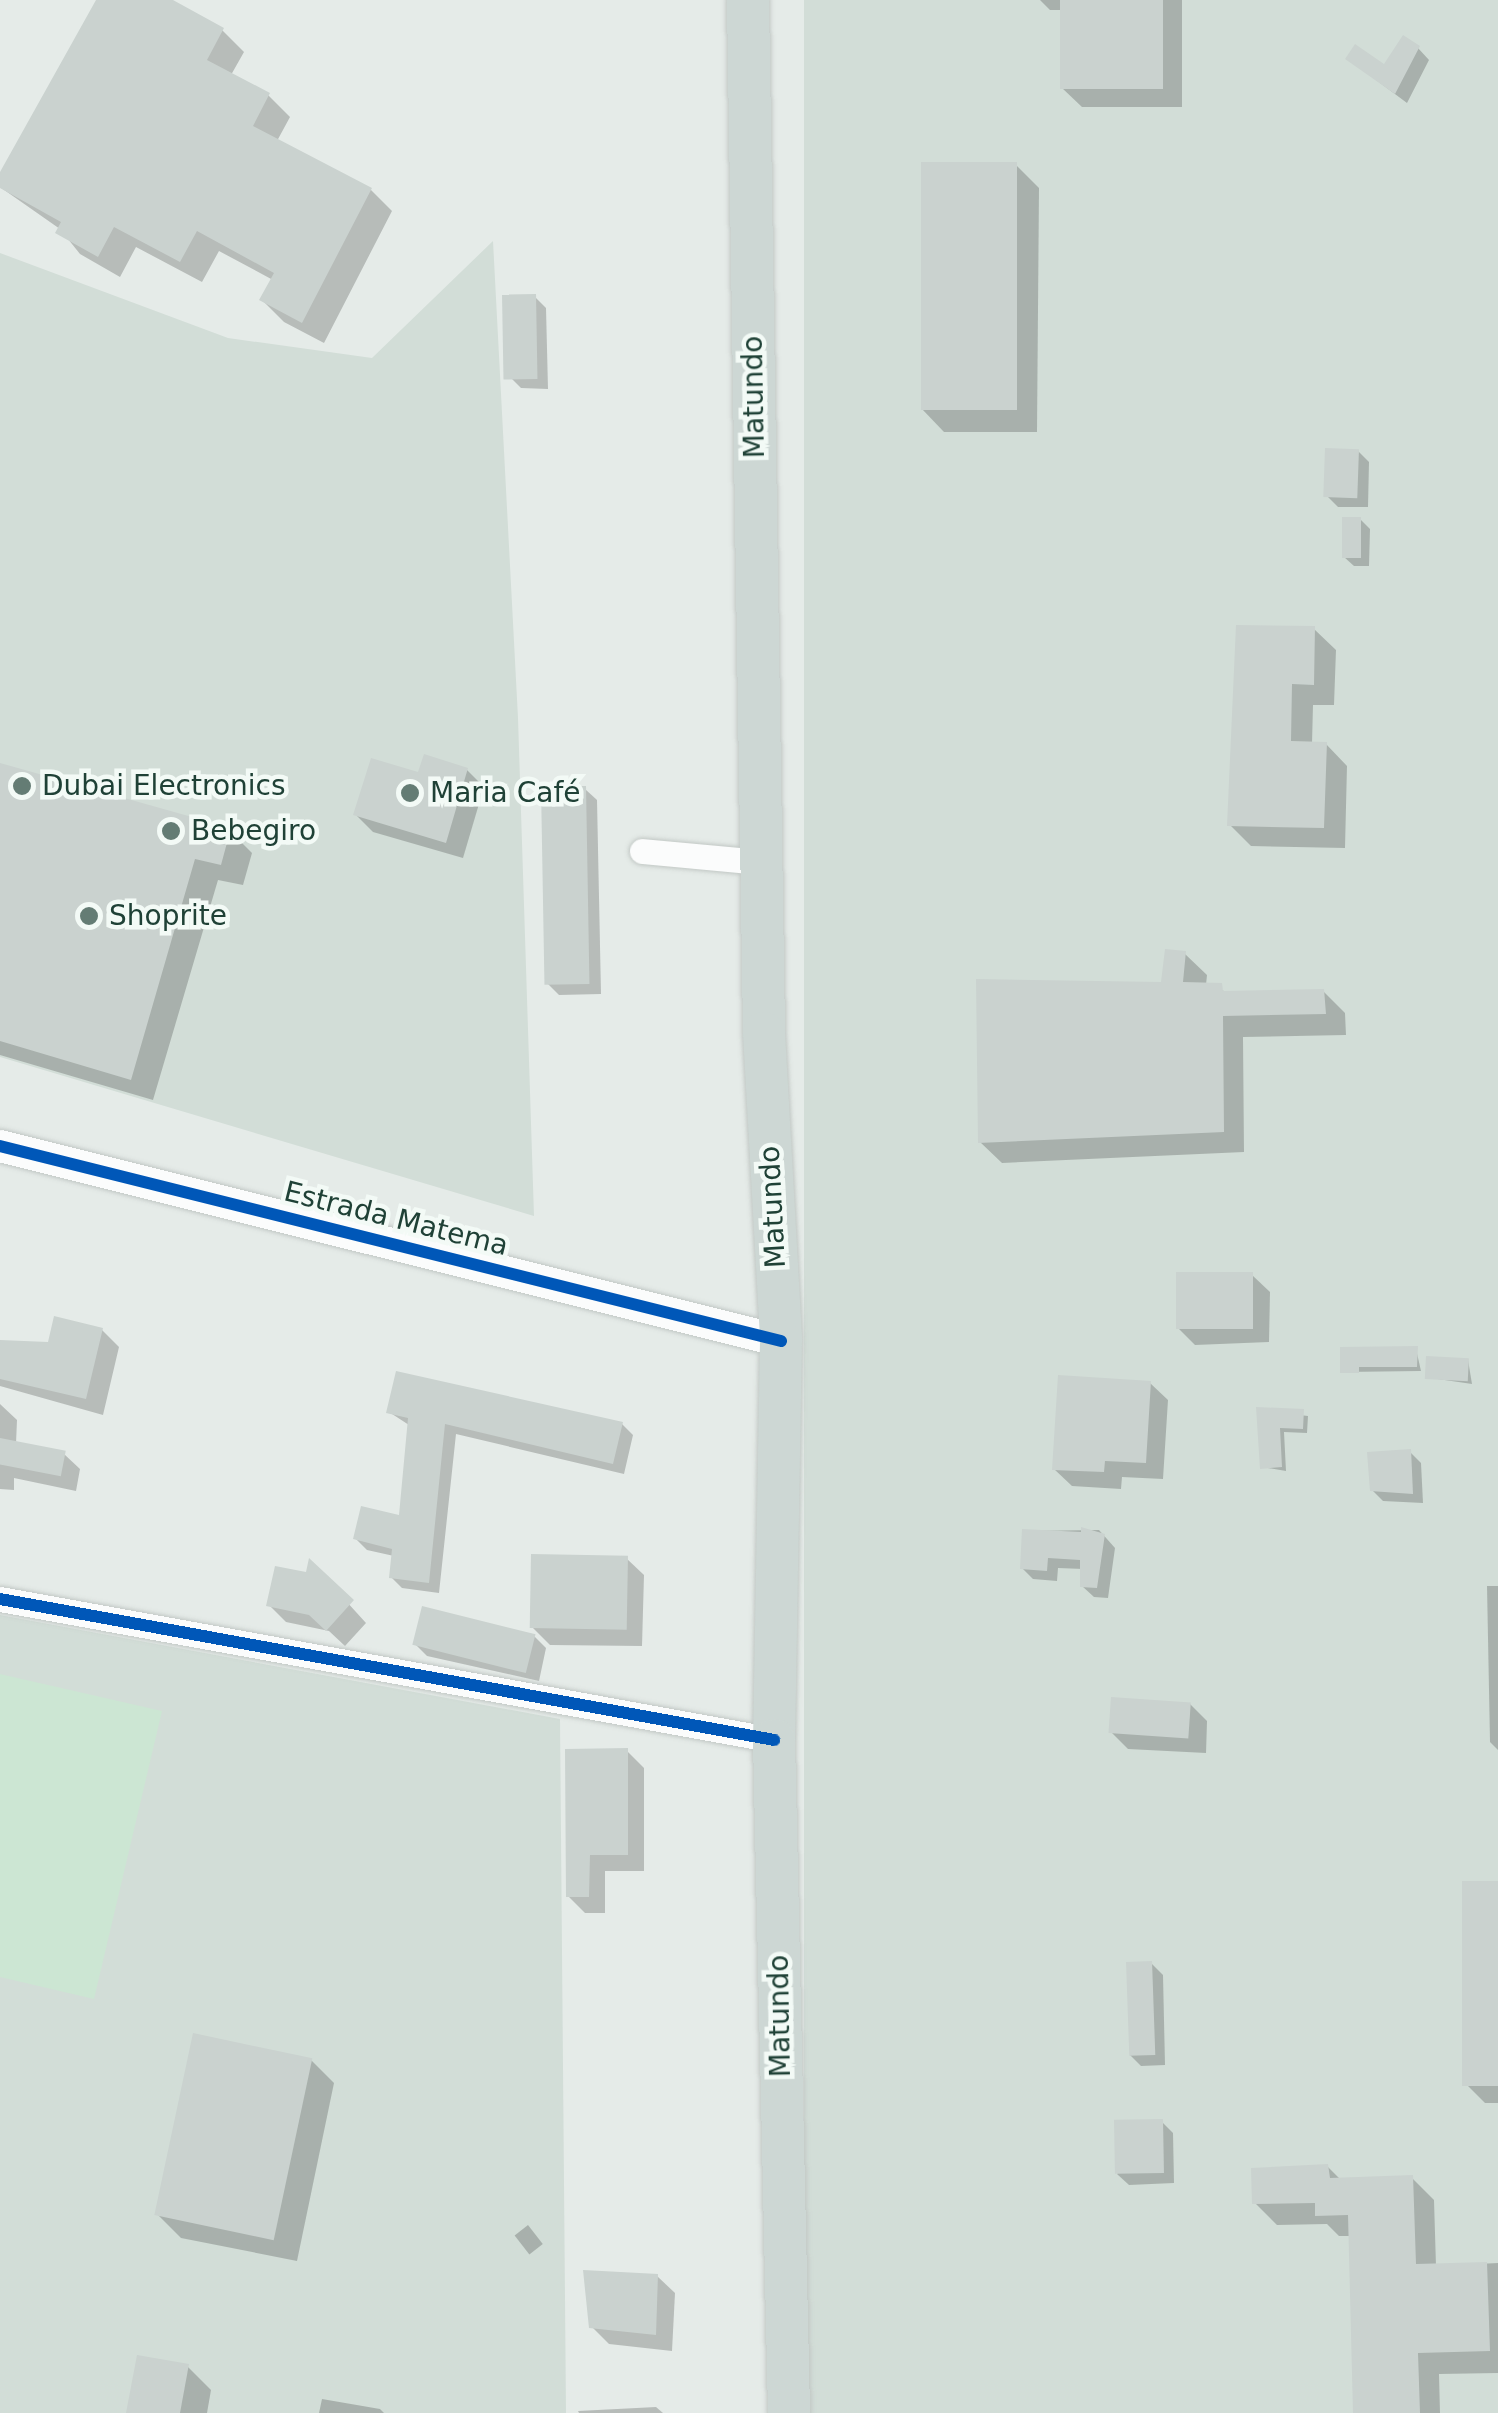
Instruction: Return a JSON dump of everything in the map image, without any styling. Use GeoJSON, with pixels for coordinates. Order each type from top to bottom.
{"type":"FeatureCollection","features":[{"type":"Feature","properties":{"kind":"main road","name":"Matundo"},"geometry":{"type":"LineString","coordinates":[[748,0],[761,862],[781,1341],[774,1740],[789,2413]]}},
{"type":"Feature","properties":{"kind":"street"},"geometry":{"type":"LineString","coordinates":[[642,851],[761,862]]}},
{"type":"Feature","properties":{"kind":"street","name":"Estrada Matema"},"geometry":{"type":"LineString","coordinates":[[0,1146],[781,1341]]}},
{"type":"Feature","properties":{"kind":"street"},"geometry":{"type":"LineString","coordinates":[[0,1599],[774,1740]]}},
{"type":"Feature","properties":{"kind":"shaded area"},"geometry":{"type":"Polygon","coordinates":[[[804,0],[1498,0],[1498,2413],[804,2413],[804,0]]]}},
{"type":"Feature","properties":{"kind":"shaded area"},"geometry":{"type":"Polygon","coordinates":[[[493,241],[518,718],[534,1216],[0,1057],[0,253],[228,338],[372,358],[493,241]]]}},
{"type":"Feature","properties":{"kind":"shaded area"},"geometry":{"type":"Polygon","coordinates":[[[0,1615],[560,1719],[566,2413],[0,2413],[0,1615]]]}},
{"type":"Feature","properties":{"kind":"green space"},"geometry":{"type":"Polygon","coordinates":[[[0,1674],[162,1711],[94,1999],[0,1977],[0,1674]]]}},
{"type":"Feature","properties":{"kind":"building"},"geometry":{"type":"Polygon","coordinates":[[[96,0],[173,0],[224,28],[207,60],[270,93],[253,126],[372,188],[302,323],[259,300],[274,273],[197,231],[180,262],[114,227],[98,257],[55,233],[61,222],[0,188],[0,172],[96,0]]]}},
{"type":"Feature","properties":{"kind":"building"},"geometry":{"type":"Polygon","coordinates":[[[1060,0],[1163,0],[1163,89],[1060,89],[1060,0]]]}},
{"type":"Feature","properties":{"kind":"building"},"geometry":{"type":"Polygon","coordinates":[[[1403,35],[1420,46],[1395,94],[1345,59],[1355,44],[1384,64],[1403,35]]]}},
{"type":"Feature","properties":{"kind":"building"},"geometry":{"type":"Polygon","coordinates":[[[921,162],[1017,162],[1017,410],[921,410],[921,162]]]}},
{"type":"Feature","properties":{"kind":"building"},"geometry":{"type":"Polygon","coordinates":[[[536,294],[537,379],[503,380],[502,295],[536,294]]]}},
{"type":"Feature","properties":{"kind":"building"},"geometry":{"type":"Polygon","coordinates":[[[1325,448],[1359,449],[1357,498],[1323,497],[1325,448]]]}},
{"type":"Feature","properties":{"kind":"building"},"geometry":{"type":"Polygon","coordinates":[[[1342,517],[1361,517],[1361,558],[1342,558],[1342,517]]]}},
{"type":"Feature","properties":{"kind":"building"},"geometry":{"type":"Polygon","coordinates":[[[1236,625],[1315,626],[1314,685],[1292,684],[1291,741],[1327,742],[1324,828],[1227,826],[1236,625]]]}},
{"type":"Feature","properties":{"kind":"building","name":"Maria Café"},"geometry":{"type":"Polygon","coordinates":[[[424,754],[468,768],[446,843],[353,815],[371,758],[418,772],[424,754]]]}},
{"type":"Feature","properties":{"kind":"building","name":"Shoprite"},"geometry":{"type":"Polygon","coordinates":[[[0,763],[231,828],[221,865],[195,859],[131,1080],[0,1041],[0,763]]]}},
{"type":"Feature","properties":{"kind":"building"},"geometry":{"type":"Polygon","coordinates":[[[586,786],[589,984],[544,985],[541,787],[586,786]]]}},
{"type":"Feature","properties":{"kind":"building"},"geometry":{"type":"Polygon","coordinates":[[[1165,949],[1186,951],[1183,982],[1222,983],[1223,991],[1324,989],[1326,1014],[1223,1016],[1224,1132],[978,1143],[976,979],[1161,982],[1165,949]]]}},
{"type":"Feature","properties":{"kind":"building"},"geometry":{"type":"Polygon","coordinates":[[[1176,1272],[1253,1272],[1253,1329],[1176,1329],[1176,1272]]]}},
{"type":"Feature","properties":{"kind":"building"},"geometry":{"type":"Polygon","coordinates":[[[54,1316],[103,1328],[86,1399],[0,1379],[0,1340],[48,1342],[54,1316]]]}},
{"type":"Feature","properties":{"kind":"building"},"geometry":{"type":"Polygon","coordinates":[[[1418,1346],[1417,1367],[1359,1367],[1359,1373],[1340,1373],[1340,1347],[1418,1346]]]}},
{"type":"Feature","properties":{"kind":"building"},"geometry":{"type":"Polygon","coordinates":[[[1426,1356],[1469,1358],[1468,1381],[1425,1379],[1426,1356]]]}},
{"type":"Feature","properties":{"kind":"building"},"geometry":{"type":"Polygon","coordinates":[[[396,1371],[623,1422],[613,1464],[445,1424],[429,1583],[389,1578],[392,1549],[353,1539],[361,1506],[399,1515],[408,1418],[386,1413],[396,1371]]]}},
{"type":"Feature","properties":{"kind":"building"},"geometry":{"type":"Polygon","coordinates":[[[1058,1375],[1151,1381],[1146,1463],[1105,1461],[1104,1472],[1052,1470],[1058,1375]]]}},
{"type":"Feature","properties":{"kind":"building"},"geometry":{"type":"Polygon","coordinates":[[[1256,1407],[1304,1409],[1303,1429],[1280,1428],[1282,1467],[1260,1469],[1256,1407]]]}},
{"type":"Feature","properties":{"kind":"building"},"geometry":{"type":"Polygon","coordinates":[[[0,1438],[66,1451],[61,1476],[0,1464],[0,1438]]]}},
{"type":"Feature","properties":{"kind":"building"},"geometry":{"type":"Polygon","coordinates":[[[1411,1449],[1413,1494],[1370,1491],[1367,1452],[1411,1449]]]}},
{"type":"Feature","properties":{"kind":"building"},"geometry":{"type":"Polygon","coordinates":[[[1081,1527],[1105,1534],[1097,1588],[1080,1587],[1080,1560],[1048,1558],[1047,1571],[1020,1569],[1022,1529],[1081,1532],[1081,1527]]]}},
{"type":"Feature","properties":{"kind":"building"},"geometry":{"type":"Polygon","coordinates":[[[531,1554],[628,1556],[627,1630],[530,1628],[531,1554]]]}},
{"type":"Feature","properties":{"kind":"building"},"geometry":{"type":"Polygon","coordinates":[[[309,1558],[354,1600],[326,1631],[309,1615],[266,1606],[275,1566],[306,1572],[309,1558]]]}},
{"type":"Feature","properties":{"kind":"building"},"geometry":{"type":"Polygon","coordinates":[[[422,1606],[536,1634],[526,1673],[412,1645],[422,1606]]]}},
{"type":"Feature","properties":{"kind":"building"},"geometry":{"type":"Polygon","coordinates":[[[1111,1697],[1191,1703],[1188,1738],[1108,1733],[1111,1697]]]}},
{"type":"Feature","properties":{"kind":"building"},"geometry":{"type":"Polygon","coordinates":[[[628,1748],[628,1855],[590,1855],[589,1897],[566,1897],[565,1749],[628,1748]]]}},
{"type":"Feature","properties":{"kind":"building"},"geometry":{"type":"Polygon","coordinates":[[[1462,1881],[1498,1881],[1498,2086],[1462,2086],[1462,1881]]]}},
{"type":"Feature","properties":{"kind":"building"},"geometry":{"type":"Polygon","coordinates":[[[1152,1961],[1155,2055],[1129,2056],[1126,1962],[1152,1961]]]}},
{"type":"Feature","properties":{"kind":"building"},"geometry":{"type":"Polygon","coordinates":[[[193,2033],[312,2058],[274,2240],[154,2215],[193,2033]]]}},
{"type":"Feature","properties":{"kind":"building"},"geometry":{"type":"Polygon","coordinates":[[[1163,2119],[1164,2173],[1115,2174],[1114,2120],[1163,2119]]]}},
{"type":"Feature","properties":{"kind":"building"},"geometry":{"type":"Polygon","coordinates":[[[1328,2164],[1330,2178],[1413,2175],[1416,2264],[1487,2262],[1490,2351],[1418,2353],[1420,2413],[1353,2413],[1348,2215],[1315,2216],[1315,2203],[1252,2204],[1251,2168],[1328,2164]]]}},
{"type":"Feature","properties":{"kind":"building"},"geometry":{"type":"Polygon","coordinates":[[[583,2270],[658,2274],[656,2335],[589,2328],[583,2270]]]}},
{"type":"Feature","properties":{"kind":"building"},"geometry":{"type":"Polygon","coordinates":[[[137,2355],[189,2364],[180,2413],[126,2413],[137,2355]]]}},
{"type":"Feature","properties":{"kind":"cycle path"},"geometry":{"type":"LineString","coordinates":[[0,1146],[781,1341]]}},
{"type":"Feature","properties":{"kind":"cycle path"},"geometry":{"type":"LineString","coordinates":[[0,1599],[774,1740]]}},
{"type":"Feature","properties":{"kind":"place","name":"Dubai Electronics"},"geometry":{"type":"Point","coordinates":[22,786]}},
{"type":"Feature","properties":{"kind":"place","name":"Maria Café"},"geometry":{"type":"Point","coordinates":[410,793]}},
{"type":"Feature","properties":{"kind":"place","name":"Bebegiro"},"geometry":{"type":"Point","coordinates":[171,831]}},
{"type":"Feature","properties":{"kind":"place","name":"Shoprite"},"geometry":{"type":"Point","coordinates":[89,916]}}]}
